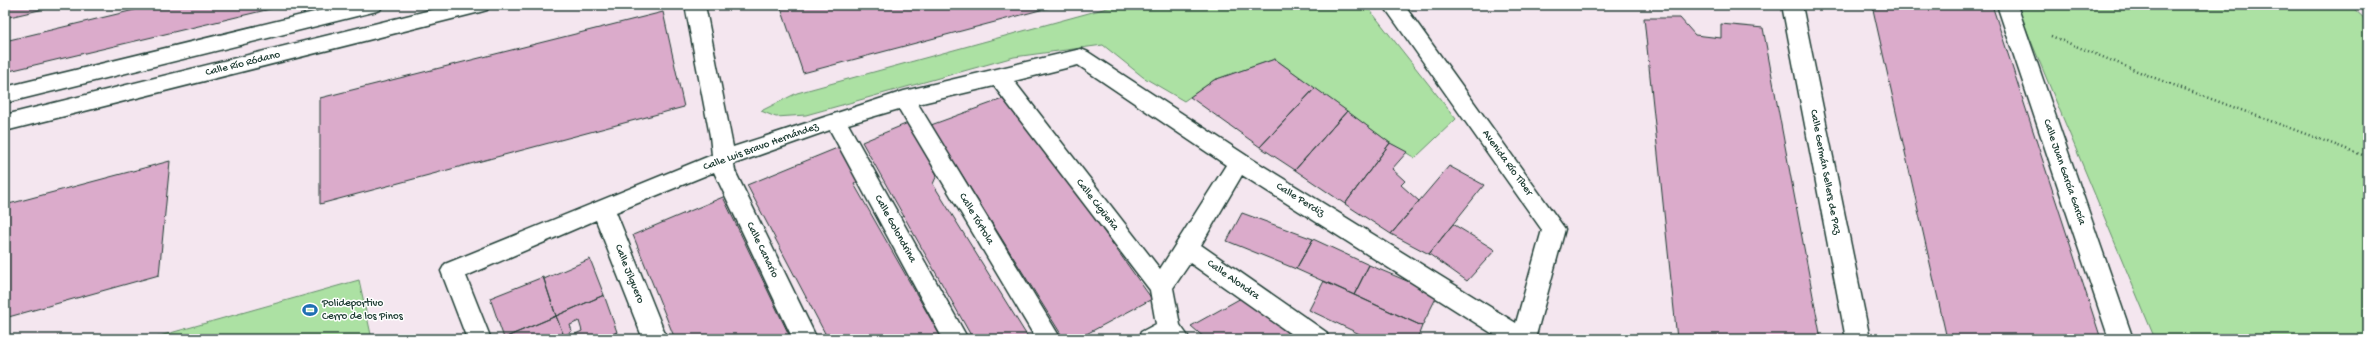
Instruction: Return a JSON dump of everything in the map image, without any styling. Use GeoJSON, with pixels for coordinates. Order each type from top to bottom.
{"type":"FeatureCollection","features":[{"type":"Feature","properties":{"kind":"street"},"geometry":{"type":"LineString","coordinates":[[5,95],[373,5]]}},
{"type":"Feature","properties":{"kind":"street","name":"Calle Río Ródano"},"geometry":{"type":"LineString","coordinates":[[5,123],[480,5]]}},
{"type":"Feature","properties":{"kind":"street","name":"Calle Canario"},"geometry":{"type":"LineString","coordinates":[[695,5],[721,136],[724,171],[806,339]]}},
{"type":"Feature","properties":{"kind":"street","name":"Avenida Río Tíber"},"geometry":{"type":"LineString","coordinates":[[1393,5],[1554,229],[1522,339]]}},
{"type":"Feature","properties":{"kind":"street","name":"Calle Germán Sellers de Paz"},"geometry":{"type":"LineString","coordinates":[[1792,5],[1858,339]]}},
{"type":"Feature","properties":{"kind":"street","name":"Calle Juan García García"},"geometry":{"type":"LineString","coordinates":[[2010,12],[2121,339]]}},
{"type":"Feature","properties":{"kind":"street","name":"Calle Luis Bravo Hernández"},"geometry":{"type":"LineString","coordinates":[[479,339],[453,271],[722,160],[835,120],[904,99],[1000,78],[1081,57]]}},
{"type":"Feature","properties":{"kind":"street","name":"Calle Perdiz"},"geometry":{"type":"LineString","coordinates":[[1081,57],[1239,162],[1522,339]]}},
{"type":"Feature","properties":{"kind":"street","name":"Calle Cigüeña"},"geometry":{"type":"LineString","coordinates":[[1000,78],[1161,287],[1166,336]]}},
{"type":"Feature","properties":{"kind":"street","name":"Calle Tórtola"},"geometry":{"type":"LineString","coordinates":[[904,99],[1049,339]]}},
{"type":"Feature","properties":{"kind":"street","name":"Calle Golondrina"},"geometry":{"type":"LineString","coordinates":[[835,120],[956,339]]}},
{"type":"Feature","properties":{"kind":"street"},"geometry":{"type":"LineString","coordinates":[[1161,287],[1187,248],[1239,162]]}},
{"type":"Feature","properties":{"kind":"street","name":"Calle Jilguero"},"geometry":{"type":"LineString","coordinates":[[603,209],[656,339]]}},
{"type":"Feature","properties":{"kind":"street","name":"Calle Alondra"},"geometry":{"type":"LineString","coordinates":[[1187,248],[1317,339]]}},
{"type":"Feature","properties":{"kind":"path"},"geometry":{"type":"LineString","coordinates":[[2010,12],[2152,77],[2368,157]]}},
{"type":"Feature","properties":{"kind":"green space"},"geometry":{"type":"Polygon","coordinates":[[[1118,5],[1366,5],[1456,119],[1415,158],[1390,143],[1275,59],[1214,80],[1184,101],[1143,77],[1103,45],[1014,57],[806,115],[776,117],[761,111],[797,93],[1118,5]]]}},
{"type":"Feature","properties":{"kind":"green space"},"geometry":{"type":"Polygon","coordinates":[[[2016,5],[2350,5],[2368,22],[2368,339],[2155,339],[2016,5]]]}},
{"type":"Feature","properties":{"kind":"green space","name":"Polideportivo Cerro de los Pinos"},"geometry":{"type":"Polygon","coordinates":[[[359,280],[372,339],[149,339],[359,280]]]}},
{"type":"Feature","properties":{"kind":"building"},"geometry":{"type":"Polygon","coordinates":[[[5,5],[61,5],[5,18],[5,5]]]}},
{"type":"Feature","properties":{"kind":"building"},"geometry":{"type":"Polygon","coordinates":[[[155,5],[287,5],[5,72],[5,41],[155,5]]]}},
{"type":"Feature","properties":{"kind":"building"},"geometry":{"type":"Polygon","coordinates":[[[780,5],[1059,5],[803,73],[780,5]]]}},
{"type":"Feature","properties":{"kind":"building"},"geometry":{"type":"Polygon","coordinates":[[[1872,5],[1992,5],[2101,339],[1947,339],[1872,5]]]}},
{"type":"Feature","properties":{"kind":"building"},"geometry":{"type":"Polygon","coordinates":[[[663,12],[684,107],[320,204],[320,98],[663,12]]]}},
{"type":"Feature","properties":{"kind":"building"},"geometry":{"type":"Polygon","coordinates":[[[1644,18],[1680,18],[1695,35],[1721,38],[1721,24],[1763,28],[1821,339],[1677,339],[1644,18]]]}},
{"type":"Feature","properties":{"kind":"building"},"geometry":{"type":"Polygon","coordinates":[[[1275,59],[1315,88],[1260,147],[1190,97],[1214,80],[1275,59]]]}},
{"type":"Feature","properties":{"kind":"building"},"geometry":{"type":"Polygon","coordinates":[[[1315,88],[1347,111],[1295,170],[1260,147],[1315,88]]]}},
{"type":"Feature","properties":{"kind":"building"},"geometry":{"type":"Polygon","coordinates":[[[1008,97],[1152,299],[1077,339],[1064,339],[931,125],[1008,97]]]}},
{"type":"Feature","properties":{"kind":"building"},"geometry":{"type":"Polygon","coordinates":[[[1347,111],[1390,143],[1345,204],[1295,170],[1347,111]]]}},
{"type":"Feature","properties":{"kind":"building"},"geometry":{"type":"Polygon","coordinates":[[[908,123],[937,175],[933,184],[1029,339],[973,339],[862,142],[908,123]]]}},
{"type":"Feature","properties":{"kind":"building"},"geometry":{"type":"Polygon","coordinates":[[[1390,143],[1407,152],[1392,169],[1405,181],[1401,185],[1419,201],[1391,234],[1345,204],[1390,143]]]}},
{"type":"Feature","properties":{"kind":"building"},"geometry":{"type":"Polygon","coordinates":[[[842,146],[866,176],[854,184],[942,339],[828,339],[747,185],[842,146]]]}},
{"type":"Feature","properties":{"kind":"building"},"geometry":{"type":"Polygon","coordinates":[[[170,161],[159,275],[5,318],[5,205],[170,161]]]}},
{"type":"Feature","properties":{"kind":"building"},"geometry":{"type":"Polygon","coordinates":[[[1449,166],[1484,185],[1429,254],[1391,234],[1449,166]]]}},
{"type":"Feature","properties":{"kind":"building"},"geometry":{"type":"Polygon","coordinates":[[[723,197],[791,339],[675,339],[633,235],[723,197]]]}},
{"type":"Feature","properties":{"kind":"building"},"geometry":{"type":"Polygon","coordinates":[[[1242,213],[1313,239],[1296,269],[1227,241],[1242,213]]]}},
{"type":"Feature","properties":{"kind":"building"},"geometry":{"type":"Polygon","coordinates":[[[1453,224],[1495,250],[1467,281],[1429,254],[1453,224]]]}},
{"type":"Feature","properties":{"kind":"building"},"geometry":{"type":"Polygon","coordinates":[[[1313,239],[1369,265],[1354,295],[1296,269],[1313,239]]]}},
{"type":"Feature","properties":{"kind":"building"},"geometry":{"type":"Polygon","coordinates":[[[590,259],[604,295],[556,316],[544,279],[590,259]]]}},
{"type":"Feature","properties":{"kind":"building"},"geometry":{"type":"Polygon","coordinates":[[[1369,265],[1438,294],[1422,326],[1354,295],[1369,265]]]}},
{"type":"Feature","properties":{"kind":"building"},"geometry":{"type":"Polygon","coordinates":[[[543,277],[556,316],[504,338],[490,298],[543,277]]]}},
{"type":"Feature","properties":{"kind":"building"},"geometry":{"type":"Polygon","coordinates":[[[1324,281],[1422,326],[1417,339],[1370,339],[1309,310],[1324,281]]]}},
{"type":"Feature","properties":{"kind":"building"},"geometry":{"type":"Polygon","coordinates":[[[604,295],[617,332],[603,339],[565,339],[582,331],[579,321],[570,325],[572,331],[564,336],[556,316],[604,295]]]}},
{"type":"Feature","properties":{"kind":"building"},"geometry":{"type":"Polygon","coordinates":[[[1243,297],[1295,339],[1206,339],[1191,326],[1243,297]]]}},
{"type":"Feature","properties":{"kind":"building"},"geometry":{"type":"Polygon","coordinates":[[[556,316],[565,339],[504,338],[556,316]]]}},
{"type":"Feature","properties":{"kind":"building"},"geometry":{"type":"Polygon","coordinates":[[[617,332],[620,339],[603,339],[617,332]]]}},
{"type":"Feature","properties":{"kind":"place","name":"Polideportivo Cerro de los Pinos"},"geometry":{"type":"Point","coordinates":[310,310]}}]}
